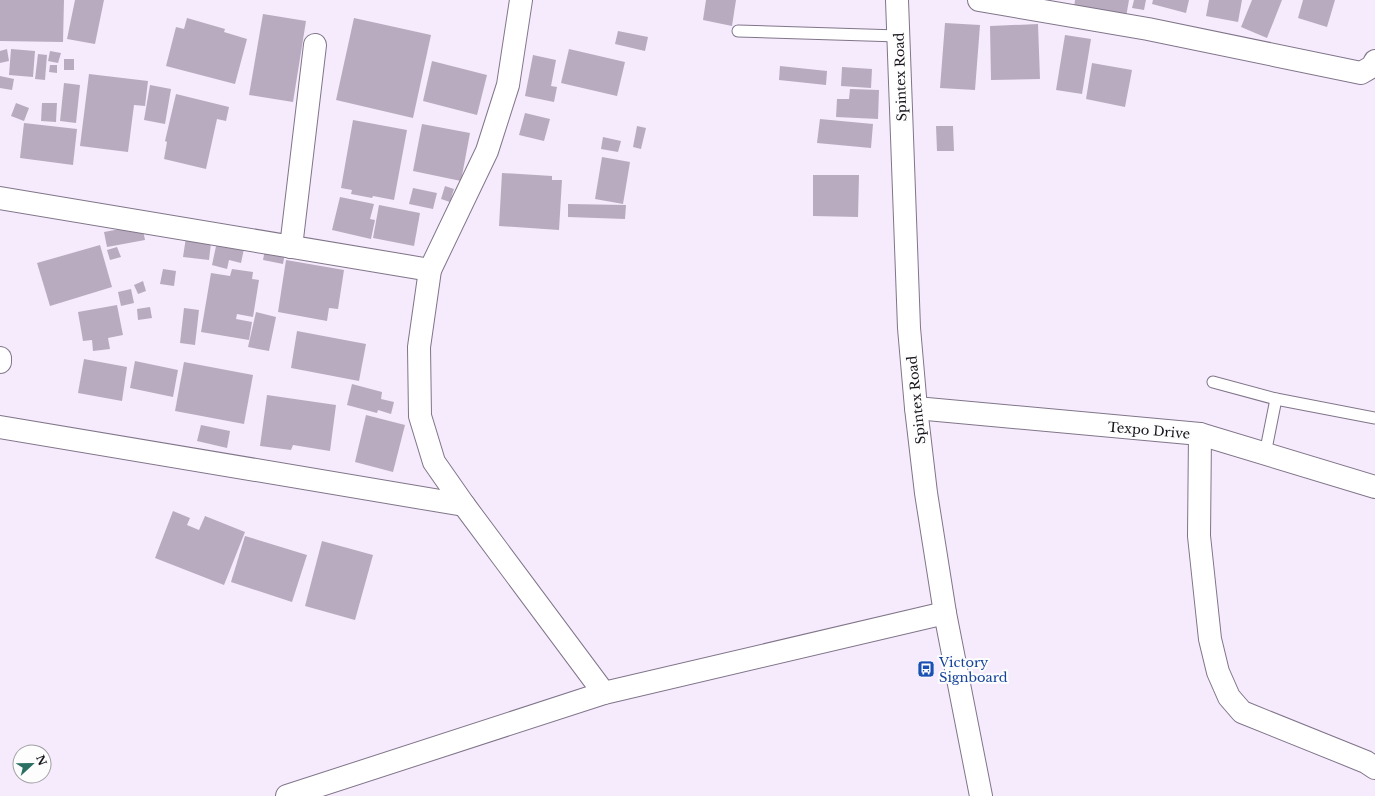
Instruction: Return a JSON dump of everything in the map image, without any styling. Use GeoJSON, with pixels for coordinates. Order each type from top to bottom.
{"type":"FeatureCollection","features":[{"type":"Feature","properties":{"kind":"street"},"geometry":{"type":"LineString","coordinates":[[521,0],[508,85],[487,152],[430,270],[419,347],[420,416],[434,462],[464,505],[604,693]]}},
{"type":"Feature","properties":{"kind":"street","name":"Spintex Road"},"geometry":{"type":"LineString","coordinates":[[897,0],[909,328],[916,408],[926,493],[945,613],[981,796]]}},
{"type":"Feature","properties":{"kind":"street"},"geometry":{"type":"LineString","coordinates":[[979,0],[1148,29],[1361,72],[1373,66],[1375,61]]}},
{"type":"Feature","properties":{"kind":"street"},"geometry":{"type":"LineString","coordinates":[[291,246],[315,45]]}},
{"type":"Feature","properties":{"kind":"street"},"geometry":{"type":"LineString","coordinates":[[0,198],[430,270]]}},
{"type":"Feature","properties":{"kind":"street","name":"Texpo Drive"},"geometry":{"type":"LineString","coordinates":[[916,408],[1200,434],[1375,487]]}},
{"type":"Feature","properties":{"kind":"street"},"geometry":{"type":"LineString","coordinates":[[0,427],[464,505]]}},
{"type":"Feature","properties":{"kind":"street"},"geometry":{"type":"LineString","coordinates":[[1200,434],[1199,536],[1210,639],[1218,672],[1228,697],[1242,712],[1366,762],[1375,768]]}},
{"type":"Feature","properties":{"kind":"street"},"geometry":{"type":"LineString","coordinates":[[287,796],[604,693],[945,613]]}},
{"type":"Feature","properties":{"kind":"lane"},"geometry":{"type":"LineString","coordinates":[[738,31],[898,36]]}},
{"type":"Feature","properties":{"kind":"lane"},"geometry":{"type":"LineString","coordinates":[[1213,382],[1276,399],[1375,418]]}},
{"type":"Feature","properties":{"kind":"lane"},"geometry":{"type":"LineString","coordinates":[[1265,454],[1276,399]]}},
{"type":"Feature","properties":{"kind":"building"},"geometry":{"type":"Polygon","coordinates":[[[0,0],[64,0],[63,42],[0,41],[0,0]]]}},
{"type":"Feature","properties":{"kind":"building"},"geometry":{"type":"Polygon","coordinates":[[[75,0],[104,0],[95,44],[67,39],[75,0]]]}},
{"type":"Feature","properties":{"kind":"building"},"geometry":{"type":"Polygon","coordinates":[[[706,0],[736,0],[732,26],[703,20],[706,0]]]}},
{"type":"Feature","properties":{"kind":"building"},"geometry":{"type":"Polygon","coordinates":[[[1075,0],[1129,0],[1126,17],[1074,8],[1075,0]]]}},
{"type":"Feature","properties":{"kind":"building"},"geometry":{"type":"Polygon","coordinates":[[[1134,0],[1146,0],[1144,10],[1132,8],[1134,0]]]}},
{"type":"Feature","properties":{"kind":"building"},"geometry":{"type":"Polygon","coordinates":[[[1153,0],[1189,0],[1186,13],[1152,4],[1153,0]]]}},
{"type":"Feature","properties":{"kind":"building"},"geometry":{"type":"Polygon","coordinates":[[[1209,0],[1242,0],[1238,22],[1206,16],[1209,0]]]}},
{"type":"Feature","properties":{"kind":"building"},"geometry":{"type":"Polygon","coordinates":[[[1252,0],[1282,0],[1267,38],[1241,27],[1252,0]]]}},
{"type":"Feature","properties":{"kind":"building"},"geometry":{"type":"Polygon","coordinates":[[[1303,0],[1335,0],[1327,27],[1298,18],[1303,0]]]}},
{"type":"Feature","properties":{"kind":"building"},"geometry":{"type":"Polygon","coordinates":[[[263,14],[306,21],[293,102],[249,95],[263,14]]]}},
{"type":"Feature","properties":{"kind":"building"},"geometry":{"type":"Polygon","coordinates":[[[187,18],[225,29],[224,32],[247,39],[235,84],[166,66],[176,27],[184,29],[187,18]]]}},
{"type":"Feature","properties":{"kind":"building"},"geometry":{"type":"Polygon","coordinates":[[[354,18],[431,35],[413,118],[336,100],[354,18]]]}},
{"type":"Feature","properties":{"kind":"building"},"geometry":{"type":"Polygon","coordinates":[[[945,23],[980,25],[975,90],[940,88],[945,23]]]}},
{"type":"Feature","properties":{"kind":"building"},"geometry":{"type":"Polygon","coordinates":[[[1038,24],[1040,79],[991,80],[990,26],[1038,24]]]}},
{"type":"Feature","properties":{"kind":"building"},"geometry":{"type":"Polygon","coordinates":[[[618,31],[648,37],[645,51],[615,44],[618,31]]]}},
{"type":"Feature","properties":{"kind":"building"},"geometry":{"type":"Polygon","coordinates":[[[1065,35],[1091,39],[1082,94],[1056,90],[1065,35]]]}},
{"type":"Feature","properties":{"kind":"building"},"geometry":{"type":"Polygon","coordinates":[[[7,49],[9,61],[0,63],[0,51],[7,49]]]}},
{"type":"Feature","properties":{"kind":"building"},"geometry":{"type":"Polygon","coordinates":[[[11,49],[35,51],[33,77],[9,75],[11,49]]]}},
{"type":"Feature","properties":{"kind":"building"},"geometry":{"type":"Polygon","coordinates":[[[569,49],[625,62],[617,96],[561,83],[569,49]]]}},
{"type":"Feature","properties":{"kind":"building"},"geometry":{"type":"Polygon","coordinates":[[[50,51],[61,53],[58,63],[48,61],[50,51]]]}},
{"type":"Feature","properties":{"kind":"building"},"geometry":{"type":"Polygon","coordinates":[[[38,54],[47,55],[45,80],[35,79],[38,54]]]}},
{"type":"Feature","properties":{"kind":"building"},"geometry":{"type":"Polygon","coordinates":[[[533,55],[556,60],[551,86],[557,87],[554,102],[525,96],[533,55]]]}},
{"type":"Feature","properties":{"kind":"building"},"geometry":{"type":"Polygon","coordinates":[[[64,59],[74,59],[74,70],[64,70],[64,59]]]}},
{"type":"Feature","properties":{"kind":"building"},"geometry":{"type":"Polygon","coordinates":[[[432,61],[487,75],[477,115],[423,101],[432,61]]]}},
{"type":"Feature","properties":{"kind":"building"},"geometry":{"type":"Polygon","coordinates":[[[1092,63],[1132,70],[1125,107],[1086,99],[1092,63]]]}},
{"type":"Feature","properties":{"kind":"building"},"geometry":{"type":"Polygon","coordinates":[[[50,65],[57,65],[57,73],[49,72],[50,65]]]}},
{"type":"Feature","properties":{"kind":"building"},"geometry":{"type":"Polygon","coordinates":[[[780,66],[827,71],[826,85],[779,80],[780,66]]]}},
{"type":"Feature","properties":{"kind":"building"},"geometry":{"type":"Polygon","coordinates":[[[842,67],[872,69],[871,88],[841,86],[842,67]]]}},
{"type":"Feature","properties":{"kind":"building"},"geometry":{"type":"Polygon","coordinates":[[[89,74],[148,81],[145,106],[134,105],[128,152],[80,146],[89,74]]]}},
{"type":"Feature","properties":{"kind":"building"},"geometry":{"type":"Polygon","coordinates":[[[0,76],[14,79],[12,90],[0,88],[0,76]]]}},
{"type":"Feature","properties":{"kind":"building"},"geometry":{"type":"Polygon","coordinates":[[[64,83],[80,85],[76,123],[60,121],[64,83]]]}},
{"type":"Feature","properties":{"kind":"building"},"geometry":{"type":"Polygon","coordinates":[[[150,85],[171,89],[165,124],[144,120],[150,85]]]}},
{"type":"Feature","properties":{"kind":"building"},"geometry":{"type":"Polygon","coordinates":[[[850,89],[879,90],[878,119],[836,117],[837,99],[849,99],[850,89]]]}},
{"type":"Feature","properties":{"kind":"building"},"geometry":{"type":"Polygon","coordinates":[[[176,94],[229,107],[226,121],[217,119],[206,169],[164,159],[167,142],[165,141],[176,94]]]}},
{"type":"Feature","properties":{"kind":"building"},"geometry":{"type":"Polygon","coordinates":[[[16,103],[29,108],[24,121],[11,116],[16,103]]]}},
{"type":"Feature","properties":{"kind":"building"},"geometry":{"type":"Polygon","coordinates":[[[42,103],[57,103],[56,122],[41,121],[42,103]]]}},
{"type":"Feature","properties":{"kind":"building"},"geometry":{"type":"Polygon","coordinates":[[[525,113],[550,119],[544,141],[519,135],[525,113]]]}},
{"type":"Feature","properties":{"kind":"building"},"geometry":{"type":"Polygon","coordinates":[[[820,119],[873,124],[871,148],[817,143],[820,119]]]}},
{"type":"Feature","properties":{"kind":"building"},"geometry":{"type":"Polygon","coordinates":[[[353,120],[407,130],[394,200],[351,194],[352,190],[341,188],[353,120]]]}},
{"type":"Feature","properties":{"kind":"building"},"geometry":{"type":"Polygon","coordinates":[[[24,123],[77,129],[73,165],[20,158],[24,123]]]}},
{"type":"Feature","properties":{"kind":"building"},"geometry":{"type":"Polygon","coordinates":[[[422,124],[470,133],[461,181],[413,171],[422,124]]]}},
{"type":"Feature","properties":{"kind":"building"},"geometry":{"type":"Polygon","coordinates":[[[637,126],[646,128],[641,149],[633,147],[637,126]]]}},
{"type":"Feature","properties":{"kind":"building"},"geometry":{"type":"Polygon","coordinates":[[[936,126],[953,126],[954,151],[937,151],[936,126]]]}},
{"type":"Feature","properties":{"kind":"building"},"geometry":{"type":"Polygon","coordinates":[[[603,137],[621,141],[618,152],[601,149],[603,137]]]}},
{"type":"Feature","properties":{"kind":"building"},"geometry":{"type":"Polygon","coordinates":[[[602,157],[630,162],[623,204],[595,199],[602,157]]]}},
{"type":"Feature","properties":{"kind":"building"},"geometry":{"type":"Polygon","coordinates":[[[502,173],[552,176],[552,180],[562,180],[559,230],[499,226],[502,173]]]}},
{"type":"Feature","properties":{"kind":"building"},"geometry":{"type":"Polygon","coordinates":[[[813,175],[859,175],[858,217],[813,216],[813,175]]]}},
{"type":"Feature","properties":{"kind":"building"},"geometry":{"type":"Polygon","coordinates":[[[445,186],[454,189],[450,202],[441,199],[445,186]]]}},
{"type":"Feature","properties":{"kind":"building"},"geometry":{"type":"Polygon","coordinates":[[[413,188],[437,193],[433,209],[409,204],[413,188]]]}},
{"type":"Feature","properties":{"kind":"building"},"geometry":{"type":"Polygon","coordinates":[[[340,197],[374,204],[370,219],[375,220],[371,239],[332,230],[340,197]]]}},
{"type":"Feature","properties":{"kind":"building"},"geometry":{"type":"Polygon","coordinates":[[[568,204],[626,205],[625,219],[568,217],[568,204]]]}},
{"type":"Feature","properties":{"kind":"building"},"geometry":{"type":"Polygon","coordinates":[[[379,205],[420,213],[414,246],[373,238],[379,205]]]}},
{"type":"Feature","properties":{"kind":"building"},"geometry":{"type":"Polygon","coordinates":[[[142,225],[145,240],[107,247],[104,232],[142,225]]]}},
{"type":"Feature","properties":{"kind":"building"},"geometry":{"type":"Polygon","coordinates":[[[187,231],[212,235],[209,260],[183,257],[187,231]]]}},
{"type":"Feature","properties":{"kind":"building"},"geometry":{"type":"Polygon","coordinates":[[[218,237],[245,244],[241,263],[229,260],[227,269],[212,265],[218,237]]]}},
{"type":"Feature","properties":{"kind":"building"},"geometry":{"type":"Polygon","coordinates":[[[266,244],[286,247],[283,264],[263,260],[266,244]]]}},
{"type":"Feature","properties":{"kind":"building"},"geometry":{"type":"Polygon","coordinates":[[[100,245],[112,287],[50,306],[37,263],[100,245]]]}},
{"type":"Feature","properties":{"kind":"building"},"geometry":{"type":"Polygon","coordinates":[[[117,247],[121,257],[110,260],[107,250],[117,247]]]}},
{"type":"Feature","properties":{"kind":"building"},"geometry":{"type":"Polygon","coordinates":[[[286,260],[344,270],[338,309],[329,308],[327,321],[278,312],[286,260]]]}},
{"type":"Feature","properties":{"kind":"building"},"geometry":{"type":"Polygon","coordinates":[[[163,269],[176,271],[174,286],[160,284],[163,269]]]}},
{"type":"Feature","properties":{"kind":"building"},"geometry":{"type":"Polygon","coordinates":[[[232,269],[253,272],[252,279],[259,280],[253,317],[237,314],[236,319],[252,322],[249,340],[201,332],[211,273],[230,276],[232,269]]]}},
{"type":"Feature","properties":{"kind":"building"},"geometry":{"type":"Polygon","coordinates":[[[143,281],[146,291],[138,294],[134,285],[143,281]]]}},
{"type":"Feature","properties":{"kind":"building"},"geometry":{"type":"Polygon","coordinates":[[[131,289],[134,303],[121,306],[118,292],[131,289]]]}},
{"type":"Feature","properties":{"kind":"building"},"geometry":{"type":"Polygon","coordinates":[[[117,305],[123,335],[108,338],[110,349],[93,351],[92,340],[83,341],[78,312],[117,305]]]}},
{"type":"Feature","properties":{"kind":"building"},"geometry":{"type":"Polygon","coordinates":[[[150,307],[152,318],[138,320],[137,309],[150,307]]]}},
{"type":"Feature","properties":{"kind":"building"},"geometry":{"type":"Polygon","coordinates":[[[184,308],[199,310],[195,345],[180,343],[184,308]]]}},
{"type":"Feature","properties":{"kind":"building"},"geometry":{"type":"Polygon","coordinates":[[[256,312],[276,317],[269,351],[248,347],[256,312]]]}},
{"type":"Feature","properties":{"kind":"building"},"geometry":{"type":"Polygon","coordinates":[[[297,331],[366,344],[359,381],[291,368],[297,331]]]}},
{"type":"Feature","properties":{"kind":"building"},"geometry":{"type":"Polygon","coordinates":[[[84,359],[127,367],[122,401],[78,393],[84,359]]]}},
{"type":"Feature","properties":{"kind":"building"},"geometry":{"type":"Polygon","coordinates":[[[135,361],[178,370],[173,397],[130,388],[135,361]]]}},
{"type":"Feature","properties":{"kind":"building"},"geometry":{"type":"Polygon","coordinates":[[[184,362],[253,375],[244,424],[175,411],[184,362]]]}},
{"type":"Feature","properties":{"kind":"building"},"geometry":{"type":"Polygon","coordinates":[[[352,384],[382,392],[381,399],[394,402],[391,414],[378,410],[377,413],[347,405],[352,384]]]}},
{"type":"Feature","properties":{"kind":"building"},"geometry":{"type":"Polygon","coordinates":[[[267,395],[336,405],[330,451],[293,445],[291,450],[260,446],[267,395]]]}},
{"type":"Feature","properties":{"kind":"building"},"geometry":{"type":"Polygon","coordinates":[[[366,415],[405,425],[393,472],[355,462],[366,415]]]}},
{"type":"Feature","properties":{"kind":"building"},"geometry":{"type":"Polygon","coordinates":[[[201,425],[230,431],[227,448],[197,441],[201,425]]]}},
{"type":"Feature","properties":{"kind":"building"},"geometry":{"type":"Polygon","coordinates":[[[173,511],[190,518],[187,525],[199,530],[205,516],[245,532],[224,585],[155,558],[173,511]]]}},
{"type":"Feature","properties":{"kind":"building"},"geometry":{"type":"Polygon","coordinates":[[[245,536],[307,555],[292,602],[231,582],[245,536]]]}},
{"type":"Feature","properties":{"kind":"building"},"geometry":{"type":"Polygon","coordinates":[[[322,541],[373,555],[355,620],[305,606],[322,541]]]}},
{"type":"Feature","properties":{"kind":"place","name":"Victory Signboard"},"geometry":{"type":"Point","coordinates":[926,669]}}]}
